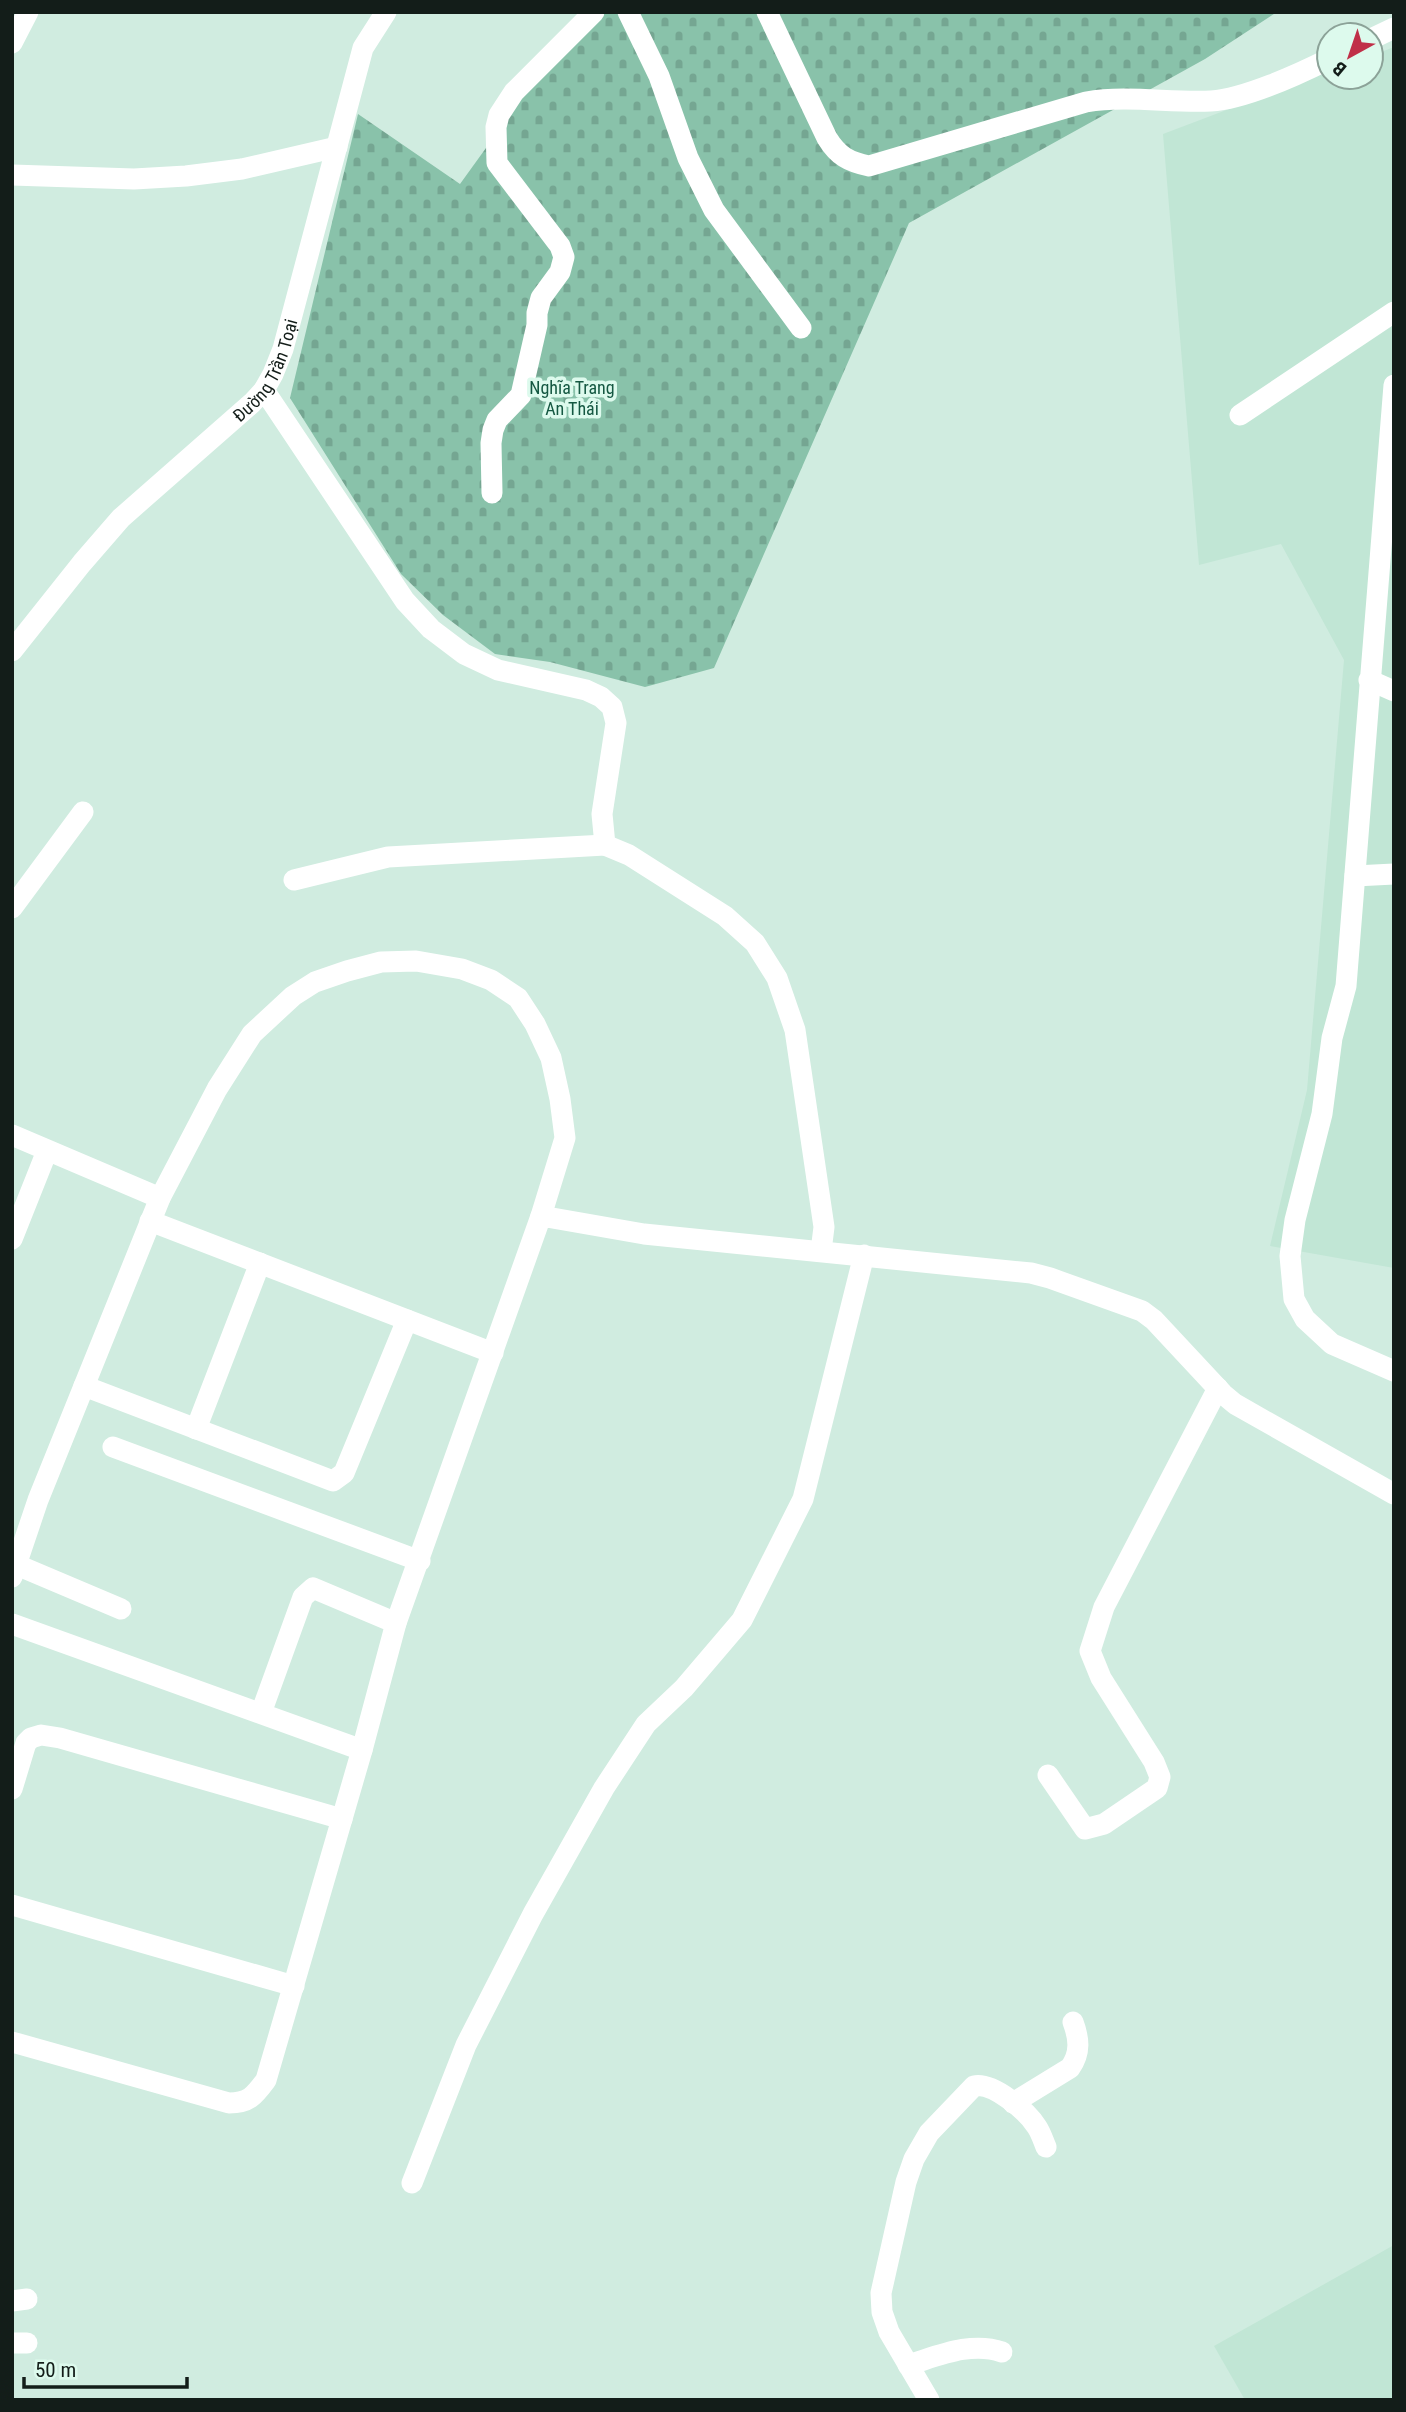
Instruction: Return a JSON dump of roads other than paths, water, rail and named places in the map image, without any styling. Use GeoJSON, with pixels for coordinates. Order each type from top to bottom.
{"type":"FeatureCollection","features":[{"type":"Feature","properties":{"kind":"street"},"geometry":{"type":"LineString","coordinates":[[12,43],[28,12]]}},
{"type":"Feature","properties":{"kind":"street","name":"Đường Trần Toại"},"geometry":{"type":"LineString","coordinates":[[12,651],[121,518],[264,390],[283,349],[363,48],[386,12]]}},
{"type":"Feature","properties":{"kind":"street"},"geometry":{"type":"LineString","coordinates":[[492,493],[493,430],[497,420],[521,395],[541,299],[560,272],[564,257],[560,246],[497,163],[496,127],[499,115],[514,92],[594,12]]}},
{"type":"Feature","properties":{"kind":"street"},"geometry":{"type":"LineString","coordinates":[[628,12],[659,76],[688,158],[714,210],[801,328]]}},
{"type":"Feature","properties":{"kind":"street"},"geometry":{"type":"LineString","coordinates":[[767,12],[836,152],[851,162],[869,166],[1086,102],[1109,98],[1213,101],[1244,93],[1315,65]]}},
{"type":"Feature","properties":{"kind":"street"},"geometry":{"type":"LineString","coordinates":[[12,175],[134,179],[186,176],[242,169],[337,146]]}},
{"type":"Feature","properties":{"kind":"street"},"geometry":{"type":"LineString","coordinates":[[1240,415],[1394,312]]}},
{"type":"Feature","properties":{"kind":"street"},"geometry":{"type":"LineString","coordinates":[[1394,384],[1388,504],[1369,680],[1346,986],[1332,1038],[1322,1114],[1295,1220],[1290,1256],[1294,1299],[1305,1319],[1332,1344],[1394,1371]]}},
{"type":"Feature","properties":{"kind":"street"},"geometry":{"type":"LineString","coordinates":[[264,390],[405,601],[431,629],[464,653],[498,670],[586,690],[601,697],[612,708],[616,723],[602,814],[605,845]]}},
{"type":"Feature","properties":{"kind":"street"},"geometry":{"type":"LineString","coordinates":[[1369,680],[1394,691]]}},
{"type":"Feature","properties":{"kind":"street"},"geometry":{"type":"LineString","coordinates":[[12,908],[83,812]]}},
{"type":"Feature","properties":{"kind":"street"},"geometry":{"type":"LineString","coordinates":[[295,880],[388,857],[605,845],[629,855],[725,916],[755,943],[777,978],[795,1030],[824,1227],[821,1251]]}},
{"type":"Feature","properties":{"kind":"street"},"geometry":{"type":"LineString","coordinates":[[1355,876],[1394,874]]}},
{"type":"Feature","properties":{"kind":"street"},"geometry":{"type":"LineString","coordinates":[[12,2042],[229,2103],[244,2103],[266,2080],[396,1623],[541,1216],[565,1138],[561,1099],[551,1058],[535,1024],[518,998],[491,980],[462,968],[416,961],[381,962],[315,982],[293,996],[252,1034],[217,1089],[150,1220],[38,1500],[15,1571],[121,1609]]}},
{"type":"Feature","properties":{"kind":"street"},"geometry":{"type":"LineString","coordinates":[[12,1135],[160,1198]]}},
{"type":"Feature","properties":{"kind":"street"},"geometry":{"type":"LineString","coordinates":[[12,1239],[47,1151]]}},
{"type":"Feature","properties":{"kind":"street"},"geometry":{"type":"LineString","coordinates":[[541,1216],[644,1234],[1031,1273],[1050,1278],[1142,1311],[1236,1404],[1394,1494]]}},
{"type":"Feature","properties":{"kind":"street"},"geometry":{"type":"LineString","coordinates":[[150,1220],[493,1353]]}},
{"type":"Feature","properties":{"kind":"street"},"geometry":{"type":"LineString","coordinates":[[412,2183],[466,2045],[533,1914],[604,1788],[646,1724],[684,1688],[742,1620],[803,1499],[864,1255]]}},
{"type":"Feature","properties":{"kind":"street"},"geometry":{"type":"LineString","coordinates":[[196,1429],[260,1263]]}},
{"type":"Feature","properties":{"kind":"street"},"geometry":{"type":"LineString","coordinates":[[84,1386],[332,1481],[341,1478],[407,1320]]}},
{"type":"Feature","properties":{"kind":"street"},"geometry":{"type":"LineString","coordinates":[[1048,1775],[1085,1829],[1104,1824],[1157,1788],[1160,1777],[1154,1762],[1101,1678],[1090,1651],[1104,1607],[1218,1388]]}},
{"type":"Feature","properties":{"kind":"street"},"geometry":{"type":"LineString","coordinates":[[113,1447],[420,1560]]}},
{"type":"Feature","properties":{"kind":"street"},"geometry":{"type":"LineString","coordinates":[[261,1713],[303,1597],[310,1589],[396,1623]]}},
{"type":"Feature","properties":{"kind":"street"},"geometry":{"type":"LineString","coordinates":[[12,1624],[362,1750]]}},
{"type":"Feature","properties":{"kind":"street"},"geometry":{"type":"LineString","coordinates":[[12,1789],[26,1743],[41,1735],[93,1747],[342,1819]]}},
{"type":"Feature","properties":{"kind":"street"},"geometry":{"type":"LineString","coordinates":[[12,1905],[294,1986]]}},
{"type":"Feature","properties":{"kind":"street"},"geometry":{"type":"LineString","coordinates":[[1013,2103],[1070,2068],[1076,2060],[1078,2036],[1073,2022]]}},
{"type":"Feature","properties":{"kind":"street"},"geometry":{"type":"LineString","coordinates":[[929,2400],[889,2332],[881,2312],[881,2293],[906,2182],[914,2159],[929,2133],[974,2086],[983,2086],[999,2093],[1027,2114],[1038,2128],[1046,2147]]}},
{"type":"Feature","properties":{"kind":"street"},"geometry":{"type":"LineString","coordinates":[[908,2365],[967,2348],[987,2347],[1002,2352]]}},
{"type":"Feature","properties":{"kind":"park label","name":"Nghĩa Trang An Thái"},"geometry":{"type":"Point","coordinates":[572,397]}}]}
